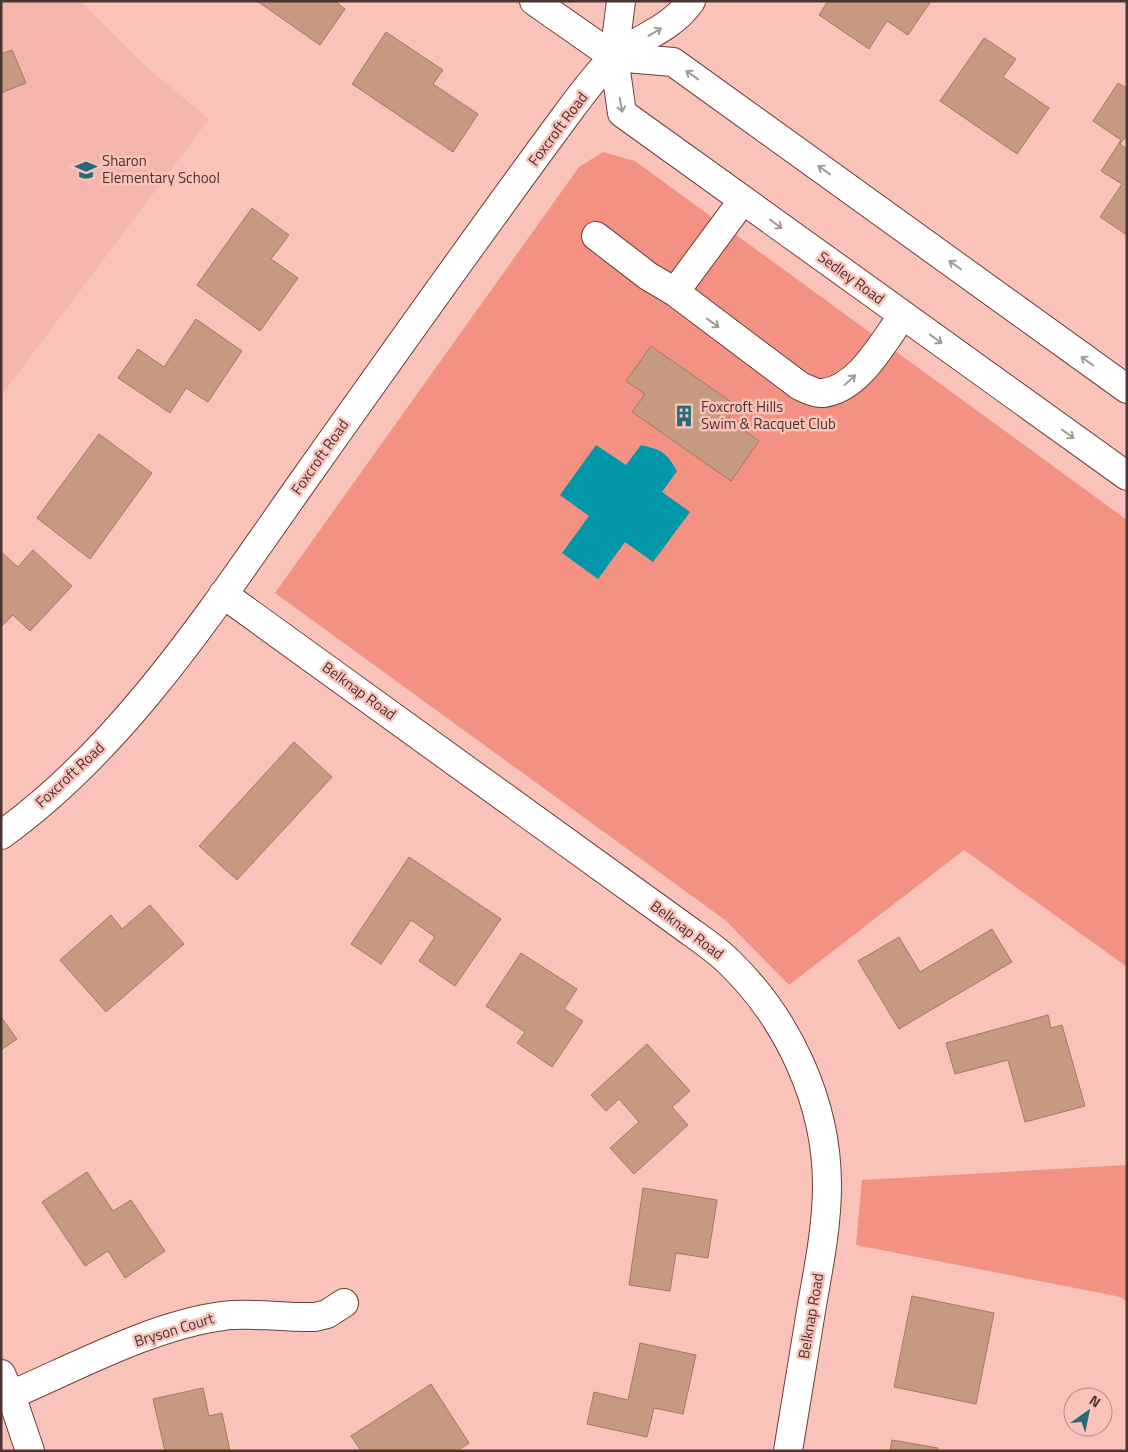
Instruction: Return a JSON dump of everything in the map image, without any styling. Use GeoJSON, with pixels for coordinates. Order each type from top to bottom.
{"type":"FeatureCollection","features":[{"type":"Feature","properties":{"kind":"street"},"geometry":{"type":"LineString","coordinates":[[534,1],[614,57],[674,62],[1127,389]]}},
{"type":"Feature","properties":{"kind":"street"},"geometry":{"type":"LineString","coordinates":[[614,57],[621,1]]}},
{"type":"Feature","properties":{"kind":"street","name":"Foxcroft Road"},"geometry":{"type":"LineString","coordinates":[[1,835],[19,822],[80,768],[126,720],[223,594],[567,115],[614,57],[680,17],[691,1]]}},
{"type":"Feature","properties":{"kind":"street","name":"Sedley Road"},"geometry":{"type":"LineString","coordinates":[[614,57],[622,113],[1127,476]]}},
{"type":"Feature","properties":{"kind":"street"},"geometry":{"type":"LineString","coordinates":[[676,292],[743,200]]}},
{"type":"Feature","properties":{"kind":"street"},"geometry":{"type":"LineString","coordinates":[[596,236],[648,276],[676,292],[800,386],[821,393],[843,387],[862,369],[903,315]]}},
{"type":"Feature","properties":{"kind":"street","name":"Belknap Road"},"geometry":{"type":"LineString","coordinates":[[223,594],[684,927],[728,961],[762,998],[789,1041],[815,1104],[825,1156],[827,1183],[824,1236],[788,1451]]}},
{"type":"Feature","properties":{"kind":"street","name":"Bryson Court"},"geometry":{"type":"LineString","coordinates":[[6,1384],[200,1320],[225,1315],[315,1317],[328,1314],[344,1303]]}},
{"type":"Feature","properties":{"kind":"street"},"geometry":{"type":"LineString","coordinates":[[6,1384],[30,1451]]}},
{"type":"Feature","properties":{"kind":"shaded area","name":"Sharon Elementary School"},"geometry":{"type":"Polygon","coordinates":[[[1,1],[80,1],[146,67],[209,119],[1,396],[1,1]]]}},
{"type":"Feature","properties":{"kind":"shaded area"},"geometry":{"type":"Polygon","coordinates":[[[603,152],[635,161],[1127,520],[1127,967],[964,850],[789,985],[725,920],[275,593],[579,167],[603,152]]]}},
{"type":"Feature","properties":{"kind":"shaded area"},"geometry":{"type":"Polygon","coordinates":[[[1127,1165],[1127,1302],[1121,1297],[856,1245],[862,1180],[1127,1165]]]}},
{"type":"Feature","properties":{"kind":"water"},"geometry":{"type":"Polygon","coordinates":[[[596,445],[626,465],[641,445],[654,448],[663,453],[677,471],[662,492],[690,512],[653,562],[625,542],[598,579],[562,553],[589,516],[560,495],[596,445]]]}},
{"type":"Feature","properties":{"kind":"building"},"geometry":{"type":"Polygon","coordinates":[[[257,1],[335,1],[345,9],[320,45],[257,1]]]}},
{"type":"Feature","properties":{"kind":"building"},"geometry":{"type":"Polygon","coordinates":[[[828,1],[931,1],[908,35],[887,21],[869,49],[819,15],[828,1]]]}},
{"type":"Feature","properties":{"kind":"building"},"geometry":{"type":"Polygon","coordinates":[[[386,32],[443,70],[433,84],[478,114],[453,152],[352,84],[386,32]]]}},
{"type":"Feature","properties":{"kind":"building"},"geometry":{"type":"Polygon","coordinates":[[[984,38],[1016,59],[1003,77],[1049,108],[1017,154],[940,101],[984,38]]]}},
{"type":"Feature","properties":{"kind":"building"},"geometry":{"type":"Polygon","coordinates":[[[12,50],[26,83],[1,93],[1,54],[12,50]]]}},
{"type":"Feature","properties":{"kind":"building"},"geometry":{"type":"Polygon","coordinates":[[[1118,83],[1127,88],[1127,135],[1120,144],[1127,149],[1127,235],[1100,217],[1122,184],[1101,171],[1121,140],[1093,121],[1118,83]]]}},
{"type":"Feature","properties":{"kind":"building"},"geometry":{"type":"Polygon","coordinates":[[[252,208],[289,235],[271,259],[298,278],[260,331],[197,285],[252,208]]]}},
{"type":"Feature","properties":{"kind":"building"},"geometry":{"type":"Polygon","coordinates":[[[196,319],[242,351],[208,402],[186,388],[170,413],[118,378],[138,349],[164,367],[196,319]]]}},
{"type":"Feature","properties":{"kind":"building","name":"Foxcroft Hills Swim & Racquet Club"},"geometry":{"type":"Polygon","coordinates":[[[651,346],[737,406],[728,419],[759,441],[731,481],[632,412],[645,394],[626,381],[651,346]]]}},
{"type":"Feature","properties":{"kind":"building"},"geometry":{"type":"Polygon","coordinates":[[[99,434],[152,473],[90,559],[37,518],[99,434]]]}},
{"type":"Feature","properties":{"kind":"building"},"geometry":{"type":"Polygon","coordinates":[[[33,550],[72,586],[30,631],[13,615],[1,627],[1,552],[18,567],[33,550]]]}},
{"type":"Feature","properties":{"kind":"building"},"geometry":{"type":"Polygon","coordinates":[[[294,742],[332,777],[237,880],[199,846],[294,742]]]}},
{"type":"Feature","properties":{"kind":"building"},"geometry":{"type":"Polygon","coordinates":[[[409,857],[501,919],[455,986],[419,961],[435,937],[411,920],[381,964],[351,944],[409,857]]]}},
{"type":"Feature","properties":{"kind":"building"},"geometry":{"type":"Polygon","coordinates":[[[150,905],[184,944],[106,1012],[60,960],[111,915],[122,929],[150,905]]]}},
{"type":"Feature","properties":{"kind":"building"},"geometry":{"type":"Polygon","coordinates":[[[992,929],[1012,962],[899,1029],[858,961],[899,937],[920,972],[992,929]]]}},
{"type":"Feature","properties":{"kind":"building"},"geometry":{"type":"Polygon","coordinates":[[[521,953],[577,989],[564,1009],[583,1021],[552,1067],[517,1043],[525,1032],[486,1006],[521,953]]]}},
{"type":"Feature","properties":{"kind":"building"},"geometry":{"type":"Polygon","coordinates":[[[1048,1015],[1051,1028],[1062,1025],[1085,1106],[1025,1122],[1008,1060],[955,1074],[946,1043],[1048,1015]]]}},
{"type":"Feature","properties":{"kind":"building"},"geometry":{"type":"Polygon","coordinates":[[[1,1017],[17,1039],[1,1050],[1,1017]]]}},
{"type":"Feature","properties":{"kind":"building"},"geometry":{"type":"Polygon","coordinates":[[[647,1044],[690,1091],[672,1107],[688,1125],[634,1174],[610,1148],[639,1122],[619,1099],[606,1111],[591,1095],[647,1044]]]}},
{"type":"Feature","properties":{"kind":"building"},"geometry":{"type":"Polygon","coordinates":[[[87,1172],[113,1211],[131,1200],[165,1251],[125,1278],[108,1251],[85,1266],[42,1202],[87,1172]]]}},
{"type":"Feature","properties":{"kind":"building"},"geometry":{"type":"Polygon","coordinates":[[[643,1188],[717,1200],[708,1258],[676,1253],[670,1291],[629,1285],[643,1188]]]}},
{"type":"Feature","properties":{"kind":"building"},"geometry":{"type":"Polygon","coordinates":[[[912,1296],[994,1313],[976,1404],[894,1387],[912,1296]]]}},
{"type":"Feature","properties":{"kind":"building"},"geometry":{"type":"Polygon","coordinates":[[[640,1343],[696,1355],[683,1414],[654,1408],[647,1437],[587,1424],[594,1392],[628,1400],[640,1343]]]}},
{"type":"Feature","properties":{"kind":"building"},"geometry":{"type":"Polygon","coordinates":[[[431,1384],[469,1443],[457,1451],[361,1451],[351,1436],[431,1384]]]}},
{"type":"Feature","properties":{"kind":"building"},"geometry":{"type":"Polygon","coordinates":[[[203,1388],[209,1416],[222,1413],[230,1451],[165,1451],[153,1399],[203,1388]]]}},
{"type":"Feature","properties":{"kind":"building"},"geometry":{"type":"Polygon","coordinates":[[[892,1440],[938,1448],[938,1451],[890,1451],[892,1440]]]}},
{"type":"Feature","properties":{"kind":"place","name":"Sharon Elementary School"},"geometry":{"type":"Point","coordinates":[86,170]}},
{"type":"Feature","properties":{"kind":"place","name":"Foxcroft Hills Swim & Racquet Club"},"geometry":{"type":"Point","coordinates":[684,416]}}]}
